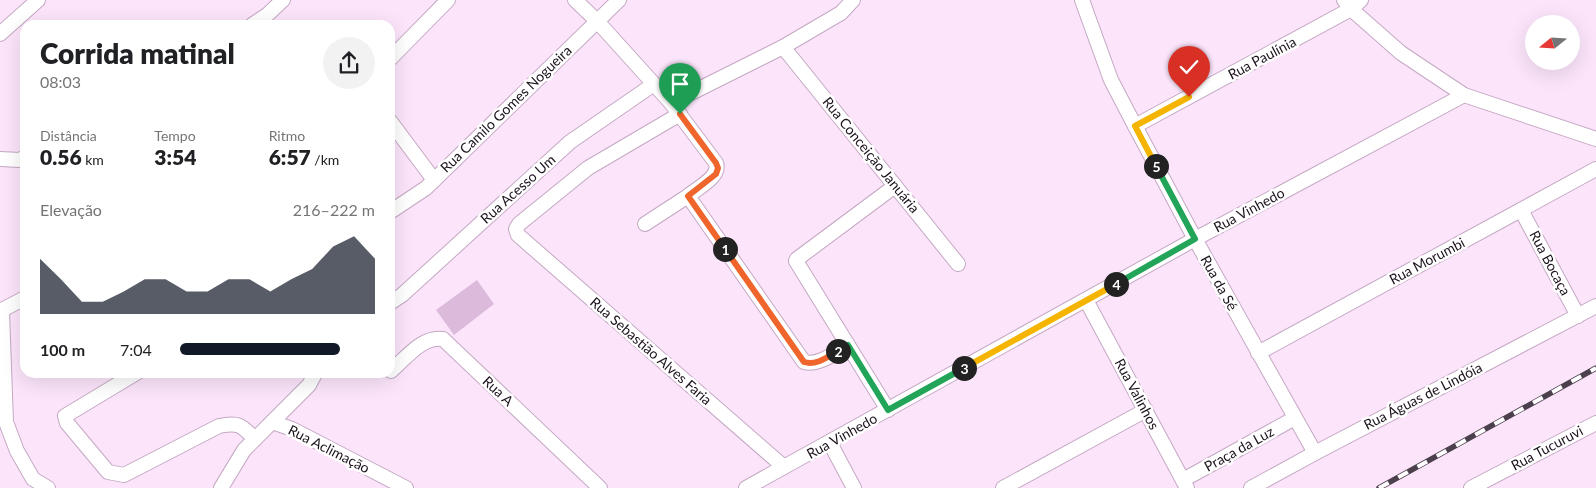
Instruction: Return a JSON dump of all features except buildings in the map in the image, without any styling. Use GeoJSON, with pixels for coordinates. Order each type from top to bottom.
{"type":"FeatureCollection","features":[{"type":"Feature","properties":{"kind":"street"},"geometry":{"type":"LineString","coordinates":[[0,34],[38,0]]}},
{"type":"Feature","properties":{"kind":"street"},"geometry":{"type":"LineString","coordinates":[[260,20],[283,0]]}},
{"type":"Feature","properties":{"kind":"street"},"geometry":{"type":"LineString","coordinates":[[395,55],[448,0]]}},
{"type":"Feature","properties":{"kind":"street"},"geometry":{"type":"LineString","coordinates":[[575,0],[597,21],[675,108],[718,168],[716,174],[688,196],[645,224]]}},
{"type":"Feature","properties":{"kind":"street","name":"Rua Camilo Gomes Nogueira"},"geometry":{"type":"LineString","coordinates":[[395,209],[426,188],[619,0]]}},
{"type":"Feature","properties":{"kind":"street"},"geometry":{"type":"LineString","coordinates":[[675,108],[841,13],[853,0]]}},
{"type":"Feature","properties":{"kind":"street","name":"Rua da Sé"},"geometry":{"type":"LineString","coordinates":[[1082,0],[1111,80],[1195,239],[1315,453]]}},
{"type":"Feature","properties":{"kind":"street"},"geometry":{"type":"LineString","coordinates":[[1352,3],[1401,53],[1464,96],[1596,139]]}},
{"type":"Feature","properties":{"kind":"street","name":"Rua Paulínia"},"geometry":{"type":"LineString","coordinates":[[1135,126],[1352,3]]}},
{"type":"Feature","properties":{"kind":"street","name":"Rua Conceição Januária"},"geometry":{"type":"LineString","coordinates":[[783,47],[958,264]]}},
{"type":"Feature","properties":{"kind":"street","name":"Rua Acesso Um"},"geometry":{"type":"LineString","coordinates":[[395,300],[570,142],[654,84]]}},
{"type":"Feature","properties":{"kind":"street","name":"Rua Vinhedo"},"geometry":{"type":"LineString","coordinates":[[746,488],[1195,239],[1464,96]]}},
{"type":"Feature","properties":{"kind":"street","name":"Rua Sebastião Alves Faria"},"geometry":{"type":"LineString","coordinates":[[675,108],[588,168],[519,224],[516,229],[518,235],[784,467]]}},
{"type":"Feature","properties":{"kind":"street"},"geometry":{"type":"LineString","coordinates":[[395,128],[434,180]]}},
{"type":"Feature","properties":{"kind":"street"},"geometry":{"type":"LineString","coordinates":[[0,159],[20,160]]}},
{"type":"Feature","properties":{"kind":"street","name":"Rua Morumbi"},"geometry":{"type":"LineString","coordinates":[[1258,353],[1596,169]]}},
{"type":"Feature","properties":{"kind":"street"},"geometry":{"type":"LineString","coordinates":[[888,410],[796,264],[797,259],[895,186]]}},
{"type":"Feature","properties":{"kind":"street"},"geometry":{"type":"LineString","coordinates":[[688,196],[804,362],[816,362],[848,345]]}},
{"type":"Feature","properties":{"kind":"street","name":"Rua Bocaça"},"geometry":{"type":"LineString","coordinates":[[1521,210],[1578,316]]}},
{"type":"Feature","properties":{"kind":"street","name":"Rua Valinhos"},"geometry":{"type":"LineString","coordinates":[[1086,300],[1185,484]]}},
{"type":"Feature","properties":{"kind":"street"},"geometry":{"type":"LineString","coordinates":[[20,301],[1,311],[6,422],[17,451],[33,479],[48,488]]}},
{"type":"Feature","properties":{"kind":"street","name":"Rua Águas de Lindóia"},"geometry":{"type":"LineString","coordinates":[[1251,488],[1596,306]]}},
{"type":"Feature","properties":{"kind":"street","name":"Rua A"},"geometry":{"type":"LineString","coordinates":[[395,368],[424,341],[434,338],[443,339],[600,488]]}},
{"type":"Feature","properties":{"kind":"street"},"geometry":{"type":"LineString","coordinates":[[128,378],[65,416],[67,423],[108,472],[124,475],[218,426],[233,423],[242,426],[255,439]]}},
{"type":"Feature","properties":{"kind":"street"},"geometry":{"type":"LineString","coordinates":[[272,422],[308,385],[312,378]]}},
{"type":"Feature","properties":{"kind":"street"},"geometry":{"type":"LineString","coordinates":[[1003,488],[1146,410]]}},
{"type":"Feature","properties":{"kind":"street","name":"Praça da Luz"},"geometry":{"type":"LineString","coordinates":[[1185,484],[1295,418]]}},
{"type":"Feature","properties":{"kind":"street","name":"Rua Aclimação"},"geometry":{"type":"LineString","coordinates":[[221,488],[244,450],[272,422],[292,429],[406,488]]}},
{"type":"Feature","properties":{"kind":"street","name":"Rua Tucuruvi"},"geometry":{"type":"LineString","coordinates":[[1471,488],[1596,423]]}},
{"type":"Feature","properties":{"kind":"street"},"geometry":{"type":"LineString","coordinates":[[830,443],[854,488]]}},
{"type":"Feature","properties":{"kind":"shaded area"},"geometry":{"type":"Polygon","coordinates":[[[477,280],[494,304],[454,335],[436,310],[477,280]]]}},
{"type":"Feature","properties":{"kind":"railway"},"geometry":{"type":"LineString","coordinates":[[1379,488],[1596,368]]}},
{"type":"Feature","properties":{"kind":"route"},"geometry":{"type":"LineString","coordinates":[[680,114],[718,168],[716,174],[688,196],[804,362],[816,362],[848,345],[888,410],[1195,239],[1135,126],[1189,97]]}}]}
